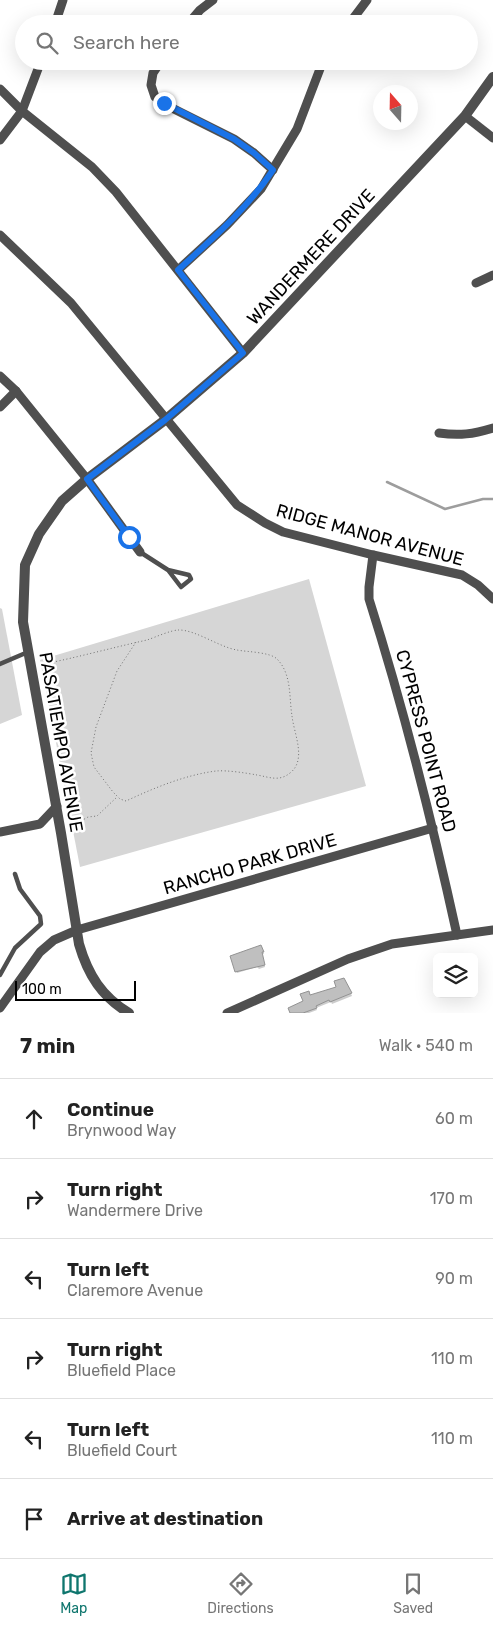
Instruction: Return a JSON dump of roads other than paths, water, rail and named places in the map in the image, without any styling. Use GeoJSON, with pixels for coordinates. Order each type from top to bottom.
{"type":"FeatureCollection","features":[{"type":"Feature","properties":{"kind":"street"},"geometry":{"type":"LineString","coordinates":[[57,15],[63,0]]}},
{"type":"Feature","properties":{"kind":"street"},"geometry":{"type":"LineString","coordinates":[[196,15],[213,0]]}},
{"type":"Feature","properties":{"kind":"street"},"geometry":{"type":"LineString","coordinates":[[356,15],[367,0]]}},
{"type":"Feature","properties":{"kind":"street"},"geometry":{"type":"LineString","coordinates":[[0,140],[22,111],[38,70]]}},
{"type":"Feature","properties":{"kind":"street"},"geometry":{"type":"LineString","coordinates":[[155,70],[151,85],[155,97],[172,108],[234,139],[273,170]]}},
{"type":"Feature","properties":{"kind":"street"},"geometry":{"type":"LineString","coordinates":[[178,270],[227,225],[261,189],[297,129],[320,70]]}},
{"type":"Feature","properties":{"kind":"street","name":"WANDERMERE DRIVE"},"geometry":{"type":"LineString","coordinates":[[87,479],[165,420],[243,353],[465,116],[493,77]]}},
{"type":"Feature","properties":{"kind":"street"},"geometry":{"type":"LineString","coordinates":[[0,89],[22,111],[92,167],[116,192],[243,353]]}},
{"type":"Feature","properties":{"kind":"street"},"geometry":{"type":"LineString","coordinates":[[465,116],[493,138]]}},
{"type":"Feature","properties":{"kind":"street","name":"RIDGE MANOR AVENUE"},"geometry":{"type":"LineString","coordinates":[[0,235],[71,303],[165,420],[237,505],[264,523],[283,532],[462,575],[478,585],[493,599]]}},
{"type":"Feature","properties":{"kind":"street"},"geometry":{"type":"LineString","coordinates":[[476,283],[493,275]]}},
{"type":"Feature","properties":{"kind":"street"},"geometry":{"type":"LineString","coordinates":[[0,376],[16,391],[87,479],[140,552]]}},
{"type":"Feature","properties":{"kind":"street"},"geometry":{"type":"LineString","coordinates":[[0,408],[16,391]]}},
{"type":"Feature","properties":{"kind":"street"},"geometry":{"type":"LineString","coordinates":[[439,433],[455,436],[472,434],[493,428]]}},
{"type":"Feature","properties":{"kind":"street","name":"PASATIEMPO AVENUE"},"geometry":{"type":"LineString","coordinates":[[87,479],[62,501],[39,534],[24,565],[24,653],[31,667],[57,806],[76,930],[83,958],[95,983],[110,1000],[129,1013]]}},
{"type":"Feature","properties":{"kind":"street","name":"CYPRESS POINT ROAD"},"geometry":{"type":"LineString","coordinates":[[373,555],[369,599],[392,671],[433,828],[457,935]]}},
{"type":"Feature","properties":{"kind":"street"},"geometry":{"type":"LineString","coordinates":[[0,832],[40,824],[57,806]]}},
{"type":"Feature","properties":{"kind":"street","name":"RANCHO PARK DRIVE"},"geometry":{"type":"LineString","coordinates":[[0,1006],[40,952],[54,940],[76,930],[433,828]]}},
{"type":"Feature","properties":{"kind":"street"},"geometry":{"type":"LineString","coordinates":[[227,1013],[370,951],[412,940],[493,930]]}},
{"type":"Feature","properties":{"kind":"lane"},"geometry":{"type":"LineString","coordinates":[[140,552],[168,570],[189,575],[191,579],[181,587],[168,570]]}},
{"type":"Feature","properties":{"kind":"lane"},"geometry":{"type":"LineString","coordinates":[[0,664],[24,653]]}},
{"type":"Feature","properties":{"kind":"lane"},"geometry":{"type":"LineString","coordinates":[[0,975],[16,948],[41,924],[40,916],[20,889],[15,874]]}},
{"type":"Feature","properties":{"kind":"waterway"},"geometry":{"type":"LineString","coordinates":[[387,482],[445,509],[483,499],[493,499]]}}]}
